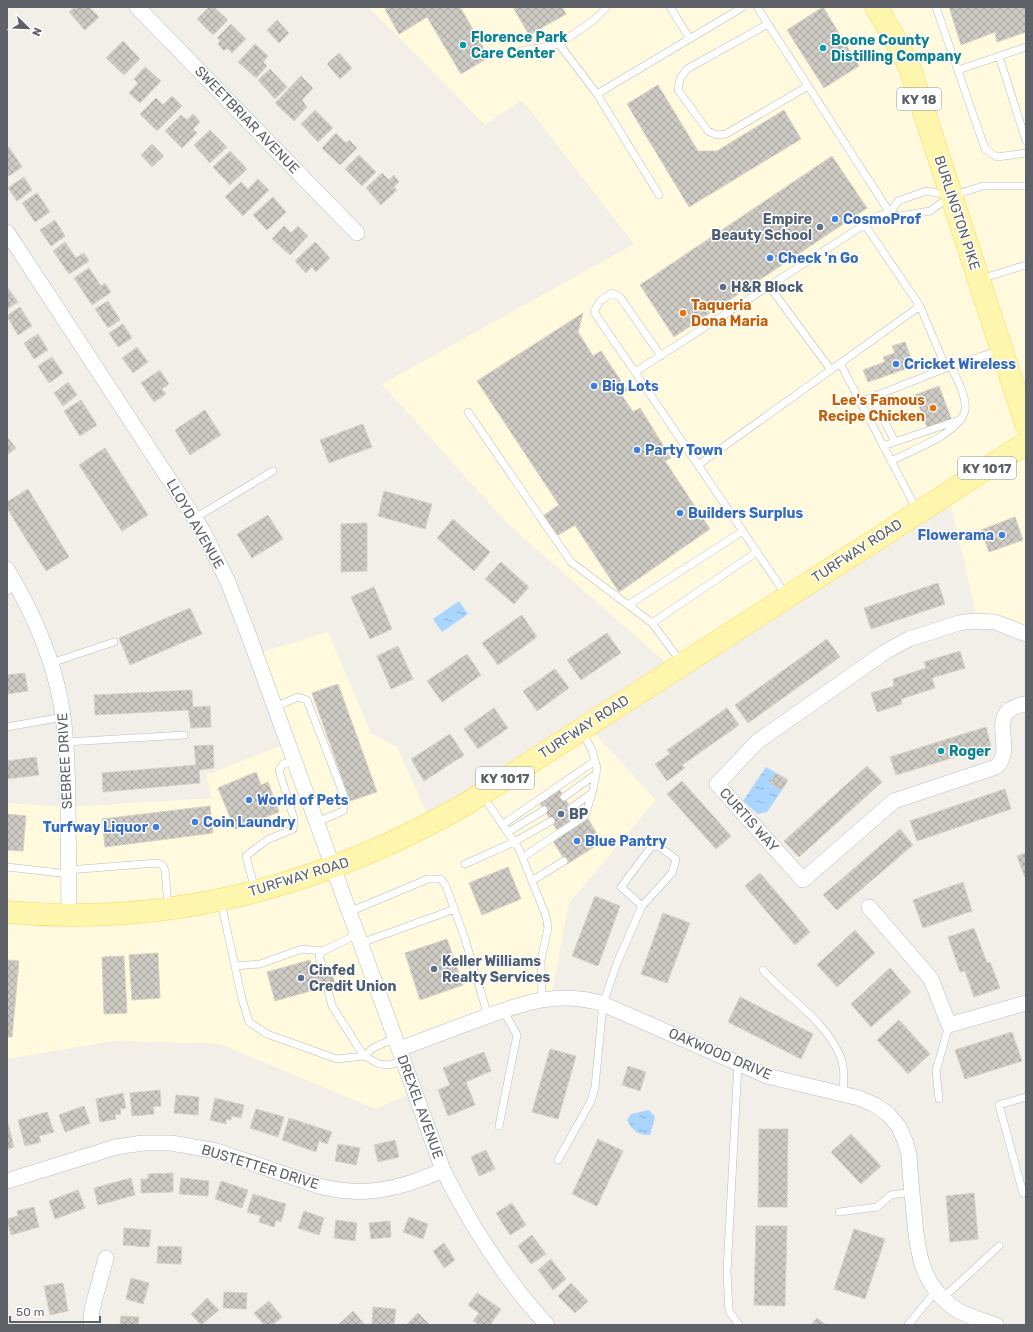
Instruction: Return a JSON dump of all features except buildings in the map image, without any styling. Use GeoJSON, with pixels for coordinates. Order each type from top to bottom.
{"type":"FeatureCollection","features":[{"type":"Feature","properties":{"kind":"main road","name":"BURLINGTON PIKE"},"geometry":{"type":"LineString","coordinates":[[876,7],[891,32],[908,66],[1026,424]]}},
{"type":"Feature","properties":{"kind":"main road","name":"TURFWAY ROAD"},"geometry":{"type":"LineString","coordinates":[[7,912],[69,916],[107,915],[220,900],[256,892],[333,868],[397,842],[432,824],[481,794],[682,663],[1026,443]]}},
{"type":"Feature","properties":{"kind":"street","name":"SWEETBRIAR AVENUE"},"geometry":{"type":"LineString","coordinates":[[137,7],[357,233]]}},
{"type":"Feature","properties":{"kind":"street","name":"LLOYD AVENUE"},"geometry":{"type":"LineString","coordinates":[[7,232],[195,518],[228,582],[275,706],[333,868]]}},
{"type":"Feature","properties":{"kind":"street","name":"SEBREE DRIVE"},"geometry":{"type":"LineString","coordinates":[[7,569],[12,588],[40,632],[58,686],[66,742],[69,916]]}},
{"type":"Feature","properties":{"kind":"street","name":"CURTIS WAY"},"geometry":{"type":"LineString","coordinates":[[1026,634],[995,622],[973,621],[959,623],[909,639],[884,652],[758,740],[716,784],[803,880],[894,801],[996,767],[1003,759],[1003,719],[1008,710],[1016,705],[1026,704]]}},
{"type":"Feature","properties":{"kind":"street","name":"DREXEL AVENUE"},"geometry":{"type":"LineString","coordinates":[[333,868],[442,1170],[459,1203],[489,1252],[516,1289],[547,1325]]}},
{"type":"Feature","properties":{"kind":"street"},"geometry":{"type":"LineString","coordinates":[[869,907],[931,979],[949,1025],[1026,1003]]}},
{"type":"Feature","properties":{"kind":"street","name":"OAKWOOD DRIVE"},"geometry":{"type":"LineString","coordinates":[[399,1049],[503,1010],[542,999],[570,997],[590,1000],[603,1004],[767,1076],[843,1094],[875,1105],[888,1114],[899,1127],[905,1141],[909,1155],[917,1248],[920,1260],[929,1281],[940,1295],[954,1308],[996,1325]]}},
{"type":"Feature","properties":{"kind":"street","name":"BUSTETTER DRIVE"},"geometry":{"type":"LineString","coordinates":[[7,1181],[116,1147],[171,1143],[217,1151],[319,1186],[353,1192],[387,1190],[402,1186],[442,1170]]}},
{"type":"Feature","properties":{"kind":"street"},"geometry":{"type":"LineString","coordinates":[[91,1325],[92,1309],[106,1258]]}},
{"type":"Feature","properties":{"kind":"lane"},"geometry":{"type":"LineString","coordinates":[[521,51],[558,44],[594,20],[607,7]]}},
{"type":"Feature","properties":{"kind":"lane"},"geometry":{"type":"LineString","coordinates":[[670,7],[690,38]]}},
{"type":"Feature","properties":{"kind":"lane"},"geometry":{"type":"LineString","coordinates":[[597,94],[743,7]]}},
{"type":"Feature","properties":{"kind":"lane"},"geometry":{"type":"LineString","coordinates":[[757,7],[890,213]]}},
{"type":"Feature","properties":{"kind":"lane"},"geometry":{"type":"LineString","coordinates":[[936,7],[985,149],[996,157],[1026,153]]}},
{"type":"Feature","properties":{"kind":"lane"},"geometry":{"type":"LineString","coordinates":[[768,24],[687,69],[680,79],[678,90],[708,131],[717,135],[726,134],[808,86]]}},
{"type":"Feature","properties":{"kind":"lane"},"geometry":{"type":"LineString","coordinates":[[558,44],[597,94],[659,195]]}},
{"type":"Feature","properties":{"kind":"lane"},"geometry":{"type":"LineString","coordinates":[[958,70],[1026,47]]}},
{"type":"Feature","properties":{"kind":"lane"},"geometry":{"type":"LineString","coordinates":[[999,56],[1026,141]]}},
{"type":"Feature","properties":{"kind":"lane"},"geometry":{"type":"LineString","coordinates":[[635,372],[878,216],[890,213],[900,216],[930,211],[952,196],[983,186],[1026,186]]}},
{"type":"Feature","properties":{"kind":"lane"},"geometry":{"type":"LineString","coordinates":[[890,213],[898,201],[926,191],[952,196]]}},
{"type":"Feature","properties":{"kind":"lane"},"geometry":{"type":"LineString","coordinates":[[865,224],[920,306],[964,399],[965,410],[961,420],[950,431],[891,461]]}},
{"type":"Feature","properties":{"kind":"lane"},"geometry":{"type":"LineString","coordinates":[[979,280],[1026,265]]}},
{"type":"Feature","properties":{"kind":"lane"},"geometry":{"type":"LineString","coordinates":[[769,286],[831,370]]}},
{"type":"Feature","properties":{"kind":"lane"},"geometry":{"type":"LineString","coordinates":[[661,356],[620,297],[612,293],[600,300],[594,312],[787,596]]}},
{"type":"Feature","properties":{"kind":"lane"},"geometry":{"type":"LineString","coordinates":[[698,464],[920,306]]}},
{"type":"Feature","properties":{"kind":"lane"},"geometry":{"type":"LineString","coordinates":[[860,402],[949,367],[975,360],[1002,349]]}},
{"type":"Feature","properties":{"kind":"lane"},"geometry":{"type":"LineString","coordinates":[[840,363],[918,512]]}},
{"type":"Feature","properties":{"kind":"lane"},"geometry":{"type":"LineString","coordinates":[[872,397],[894,442]]}},
{"type":"Feature","properties":{"kind":"lane"},"geometry":{"type":"LineString","coordinates":[[468,412],[571,562],[652,623],[682,663]]}},
{"type":"Feature","properties":{"kind":"lane"},"geometry":{"type":"LineString","coordinates":[[883,446],[961,420]]}},
{"type":"Feature","properties":{"kind":"lane"},"geometry":{"type":"LineString","coordinates":[[195,518],[273,470]]}},
{"type":"Feature","properties":{"kind":"lane"},"geometry":{"type":"LineString","coordinates":[[628,605],[743,531]]}},
{"type":"Feature","properties":{"kind":"lane"},"geometry":{"type":"LineString","coordinates":[[652,623],[757,552]]}},
{"type":"Feature","properties":{"kind":"lane"},"geometry":{"type":"LineString","coordinates":[[51,663],[114,642]]}},
{"type":"Feature","properties":{"kind":"lane"},"geometry":{"type":"LineString","coordinates":[[275,706],[298,697],[307,700],[346,801],[343,811],[316,822]]}},
{"type":"Feature","properties":{"kind":"lane"},"geometry":{"type":"LineString","coordinates":[[7,727],[63,717]]}},
{"type":"Feature","properties":{"kind":"lane"},"geometry":{"type":"LineString","coordinates":[[523,857],[585,816],[596,774],[592,750],[581,729]]}},
{"type":"Feature","properties":{"kind":"lane"},"geometry":{"type":"LineString","coordinates":[[66,742],[184,734]]}},
{"type":"Feature","properties":{"kind":"lane"},"geometry":{"type":"LineString","coordinates":[[256,892],[246,856],[267,840],[293,829],[294,819],[279,770],[283,764],[294,761]]}},
{"type":"Feature","properties":{"kind":"lane"},"geometry":{"type":"LineString","coordinates":[[502,824],[595,761]]}},
{"type":"Feature","properties":{"kind":"lane"},"geometry":{"type":"LineString","coordinates":[[564,797],[596,774]]}},
{"type":"Feature","properties":{"kind":"lane"},"geometry":{"type":"LineString","coordinates":[[571,808],[592,793]]}},
{"type":"Feature","properties":{"kind":"lane"},"geometry":{"type":"LineString","coordinates":[[481,794],[508,832],[523,857],[546,916],[548,928],[541,960],[542,999]]}},
{"type":"Feature","properties":{"kind":"lane"},"geometry":{"type":"LineString","coordinates":[[508,832],[544,810]]}},
{"type":"Feature","properties":{"kind":"lane"},"geometry":{"type":"LineString","coordinates":[[464,864],[514,842],[551,821]]}},
{"type":"Feature","properties":{"kind":"lane"},"geometry":{"type":"LineString","coordinates":[[558,1160],[591,1101],[595,1087],[603,1004],[617,963],[642,906],[672,873],[676,859],[658,846],[651,847],[621,887],[642,906]]}},
{"type":"Feature","properties":{"kind":"lane"},"geometry":{"type":"LineString","coordinates":[[533,880],[564,861]]}},
{"type":"Feature","properties":{"kind":"lane"},"geometry":{"type":"LineString","coordinates":[[7,867],[69,872],[156,863],[162,865],[165,870],[168,908]]}},
{"type":"Feature","properties":{"kind":"lane"},"geometry":{"type":"LineString","coordinates":[[349,912],[428,879],[441,879],[446,886],[455,909],[488,1016]]}},
{"type":"Feature","properties":{"kind":"lane"},"geometry":{"type":"LineString","coordinates":[[220,900],[249,1022],[267,1034],[337,1059],[364,1056],[373,1048],[399,1049],[390,1065],[379,1064],[364,1056],[332,1006],[327,986]]}},
{"type":"Feature","properties":{"kind":"lane"},"geometry":{"type":"LineString","coordinates":[[235,966],[260,964],[302,949],[323,951],[455,909]]}},
{"type":"Feature","properties":{"kind":"lane"},"geometry":{"type":"LineString","coordinates":[[323,951],[319,957],[323,968]]}},
{"type":"Feature","properties":{"kind":"lane"},"geometry":{"type":"LineString","coordinates":[[763,970],[820,1024],[831,1040],[841,1059],[844,1078],[843,1094]]}},
{"type":"Feature","properties":{"kind":"lane"},"geometry":{"type":"LineString","coordinates":[[499,1126],[517,1036],[503,1010]]}},
{"type":"Feature","properties":{"kind":"lane"},"geometry":{"type":"LineString","coordinates":[[939,1099],[936,1071],[949,1025]]}},
{"type":"Feature","properties":{"kind":"lane"},"geometry":{"type":"LineString","coordinates":[[738,1063],[727,1272],[729,1310],[739,1325]]}},
{"type":"Feature","properties":{"kind":"lane"},"geometry":{"type":"LineString","coordinates":[[1026,1097],[999,1105],[1023,1193],[1026,1192]]}},
{"type":"Feature","properties":{"kind":"lane"},"geometry":{"type":"LineString","coordinates":[[839,1212],[877,1207],[891,1196],[912,1192]]}},
{"type":"Feature","properties":{"kind":"lane"},"geometry":{"type":"LineString","coordinates":[[908,1325],[940,1295],[999,1246]]}},
{"type":"Feature","properties":{"kind":"shaded area"},"geometry":{"type":"Polygon","coordinates":[[[369,7],[1026,7],[1026,634],[978,622],[948,493],[673,669],[508,524],[382,384],[634,244],[522,100],[485,125],[369,7]]]}},
{"type":"Feature","properties":{"kind":"shaded area"},"geometry":{"type":"Polygon","coordinates":[[[328,632],[371,733],[397,747],[432,824],[587,725],[656,800],[569,903],[551,998],[400,1049],[415,1091],[376,1109],[220,1044],[114,1041],[7,1059],[7,803],[68,807],[212,798],[206,775],[288,743],[256,654],[328,632]]]}},
{"type":"Feature","properties":{"kind":"water"},"geometry":{"type":"Polygon","coordinates":[[[459,601],[468,614],[442,632],[433,619],[459,601]]]}},
{"type":"Feature","properties":{"kind":"water"},"geometry":{"type":"Polygon","coordinates":[[[766,767],[776,773],[770,783],[782,790],[767,812],[758,814],[743,801],[766,767]]]}},
{"type":"Feature","properties":{"kind":"water"},"geometry":{"type":"Polygon","coordinates":[[[649,1110],[655,1117],[650,1135],[642,1134],[633,1130],[627,1120],[631,1114],[649,1110]]]}},
{"type":"Feature","properties":{"kind":"place","name":"Florence Park Care Center"},"geometry":{"type":"Point","coordinates":[463,45]}},
{"type":"Feature","properties":{"kind":"place","name":"Boone County Distilling Company"},"geometry":{"type":"Point","coordinates":[823,48]}},
{"type":"Feature","properties":{"kind":"place","name":"CosmoProf"},"geometry":{"type":"Point","coordinates":[835,219]}},
{"type":"Feature","properties":{"kind":"place","name":"Empire Beauty School"},"geometry":{"type":"Point","coordinates":[820,227]}},
{"type":"Feature","properties":{"kind":"place","name":"Check 'n Go"},"geometry":{"type":"Point","coordinates":[770,258]}},
{"type":"Feature","properties":{"kind":"place","name":"H&R Block"},"geometry":{"type":"Point","coordinates":[723,287]}},
{"type":"Feature","properties":{"kind":"place","name":"Taqueria Dona Maria"},"geometry":{"type":"Point","coordinates":[683,313]}},
{"type":"Feature","properties":{"kind":"place","name":"Cricket Wireless"},"geometry":{"type":"Point","coordinates":[896,364]}},
{"type":"Feature","properties":{"kind":"place","name":"Big Lots"},"geometry":{"type":"Point","coordinates":[594,386]}},
{"type":"Feature","properties":{"kind":"place","name":"Lee's Famous Recipe Chicken"},"geometry":{"type":"Point","coordinates":[933,408]}},
{"type":"Feature","properties":{"kind":"place","name":"Party Town"},"geometry":{"type":"Point","coordinates":[637,450]}},
{"type":"Feature","properties":{"kind":"place","name":"Builders Surplus"},"geometry":{"type":"Point","coordinates":[680,513]}},
{"type":"Feature","properties":{"kind":"place","name":"Flowerama"},"geometry":{"type":"Point","coordinates":[1002,535]}},
{"type":"Feature","properties":{"kind":"place","name":"Roger"},"geometry":{"type":"Point","coordinates":[941,751]}},
{"type":"Feature","properties":{"kind":"place","name":"World of Pets"},"geometry":{"type":"Point","coordinates":[249,800]}},
{"type":"Feature","properties":{"kind":"place","name":"BP"},"geometry":{"type":"Point","coordinates":[561,814]}},
{"type":"Feature","properties":{"kind":"place","name":"Coin Laundry"},"geometry":{"type":"Point","coordinates":[195,822]}},
{"type":"Feature","properties":{"kind":"place","name":"Turfway Liquor"},"geometry":{"type":"Point","coordinates":[156,827]}},
{"type":"Feature","properties":{"kind":"place","name":"Blue Pantry"},"geometry":{"type":"Point","coordinates":[577,841]}},
{"type":"Feature","properties":{"kind":"place","name":"Keller Williams Realty Services"},"geometry":{"type":"Point","coordinates":[434,969]}},
{"type":"Feature","properties":{"kind":"place","name":"Cinfed Credit Union"},"geometry":{"type":"Point","coordinates":[301,978]}}]}
